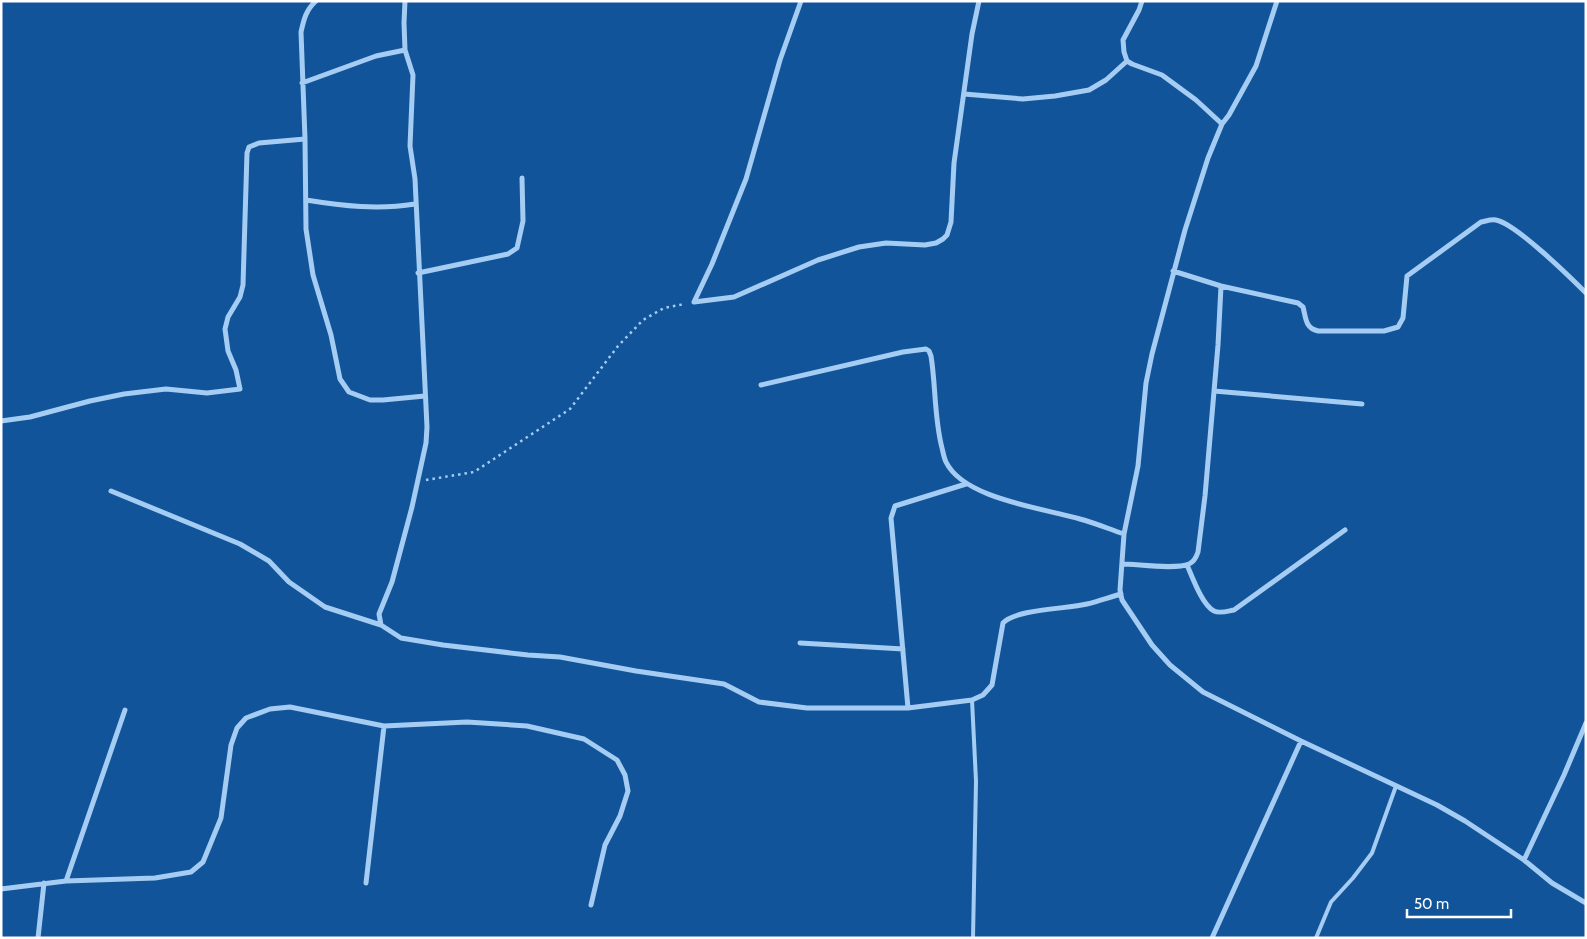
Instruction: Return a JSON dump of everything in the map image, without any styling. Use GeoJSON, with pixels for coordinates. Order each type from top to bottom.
{"type":"FeatureCollection","features":[{"type":"Feature","properties":{"kind":"street"},"geometry":{"type":"LineString","coordinates":[[316,1],[304,16],[301,32],[306,229],[313,275],[331,335],[340,379],[345,388],[356,396],[370,400],[425,396]]}},
{"type":"Feature","properties":{"kind":"street"},"geometry":{"type":"LineString","coordinates":[[381,625],[379,614],[392,582],[426,443],[415,179],[410,133],[414,75],[405,50],[405,1]]}},
{"type":"Feature","properties":{"kind":"street"},"geometry":{"type":"LineString","coordinates":[[694,302],[712,264],[746,179],[780,60],[801,1]]}},
{"type":"Feature","properties":{"kind":"street"},"geometry":{"type":"LineString","coordinates":[[694,302],[734,297],[818,260],[859,247],[886,243],[925,245],[943,239],[947,235],[951,222],[954,163],[972,34],[979,1]]}},
{"type":"Feature","properties":{"kind":"street"},"geometry":{"type":"LineString","coordinates":[[1142,1],[1123,40],[1127,61],[1162,75],[1196,100],[1222,124]]}},
{"type":"Feature","properties":{"kind":"street"},"geometry":{"type":"LineString","coordinates":[[1277,1],[1256,66],[1222,124],[1205,167],[1185,230],[1149,367],[1138,466],[1124,534],[1122,600],[1152,645],[1170,665],[1210,697],[1437,805],[1524,860],[1552,883],[1586,903]]}},
{"type":"Feature","properties":{"kind":"street"},"geometry":{"type":"LineString","coordinates":[[302,83],[376,56],[405,50]]}},
{"type":"Feature","properties":{"kind":"street"},"geometry":{"type":"LineString","coordinates":[[964,94],[1023,99],[1089,90],[1106,80],[1127,61]]}},
{"type":"Feature","properties":{"kind":"street"},"geometry":{"type":"LineString","coordinates":[[1,421],[30,417],[124,394],[166,389],[207,393],[240,389],[236,370],[228,351],[225,329],[228,317],[240,297],[243,285],[247,153],[249,147],[259,143],[305,139]]}},
{"type":"Feature","properties":{"kind":"street"},"geometry":{"type":"LineString","coordinates":[[418,273],[508,254],[517,248],[523,221],[522,178]]}},
{"type":"Feature","properties":{"kind":"street"},"geometry":{"type":"LineString","coordinates":[[306,200],[347,207],[368,208],[415,204]]}},
{"type":"Feature","properties":{"kind":"street"},"geometry":{"type":"LineString","coordinates":[[1174,271],[1221,286],[1298,303],[1303,307],[1308,326],[1311,330],[1374,331],[1392,329],[1398,326],[1403,318],[1407,276],[1481,222],[1494,219],[1504,222],[1522,235],[1586,294]]}},
{"type":"Feature","properties":{"kind":"street"},"geometry":{"type":"LineString","coordinates":[[1122,564],[1178,566],[1187,565],[1196,558],[1214,391],[1221,286]]}},
{"type":"Feature","properties":{"kind":"street"},"geometry":{"type":"LineString","coordinates":[[761,385],[903,352],[929,351],[931,356],[935,412],[946,461],[953,473],[966,484],[985,493],[1081,519],[1124,534]]}},
{"type":"Feature","properties":{"kind":"street"},"geometry":{"type":"LineString","coordinates":[[1214,391],[1362,404]]}},
{"type":"Feature","properties":{"kind":"street"},"geometry":{"type":"LineString","coordinates":[[908,708],[891,518],[895,506],[966,484]]}},
{"type":"Feature","properties":{"kind":"street"},"geometry":{"type":"LineString","coordinates":[[111,491],[240,544],[269,561],[289,582],[325,606],[381,625],[401,638],[443,645],[560,657],[724,684],[759,702],[807,708],[908,708],[972,700],[983,695],[992,685],[1004,623],[1007,619],[1020,614],[1086,604],[1121,594]]}},
{"type":"Feature","properties":{"kind":"street"},"geometry":{"type":"LineString","coordinates":[[1187,565],[1202,598],[1213,610],[1222,612],[1234,610],[1345,530]]}},
{"type":"Feature","properties":{"kind":"street"},"geometry":{"type":"LineString","coordinates":[[800,644],[903,648]]}},
{"type":"Feature","properties":{"kind":"street"},"geometry":{"type":"LineString","coordinates":[[1,889],[66,881],[155,878],[191,872],[203,862],[221,818],[231,745],[237,728],[246,718],[270,709],[290,707],[384,726],[467,722],[527,726],[584,739],[617,760],[625,775],[628,791],[620,816],[605,846],[591,905]]}},
{"type":"Feature","properties":{"kind":"street"},"geometry":{"type":"LineString","coordinates":[[66,881],[125,710]]}},
{"type":"Feature","properties":{"kind":"street"},"geometry":{"type":"LineString","coordinates":[[1524,860],[1586,723]]}},
{"type":"Feature","properties":{"kind":"street"},"geometry":{"type":"LineString","coordinates":[[366,883],[384,726]]}},
{"type":"Feature","properties":{"kind":"street"},"geometry":{"type":"LineString","coordinates":[[1212,938],[1301,741]]}},
{"type":"Feature","properties":{"kind":"street"},"geometry":{"type":"LineString","coordinates":[[38,938],[44,883]]}},
{"type":"Feature","properties":{"kind":"lane"},"geometry":{"type":"LineString","coordinates":[[972,700],[976,781],[973,938]]}},
{"type":"Feature","properties":{"kind":"lane"},"geometry":{"type":"LineString","coordinates":[[1316,938],[1331,902],[1372,853],[1396,786]]}},
{"type":"Feature","properties":{"kind":"path"},"geometry":{"type":"LineString","coordinates":[[418,481],[474,472],[493,460],[570,409],[618,346],[643,320],[664,308],[694,302]]}}]}
